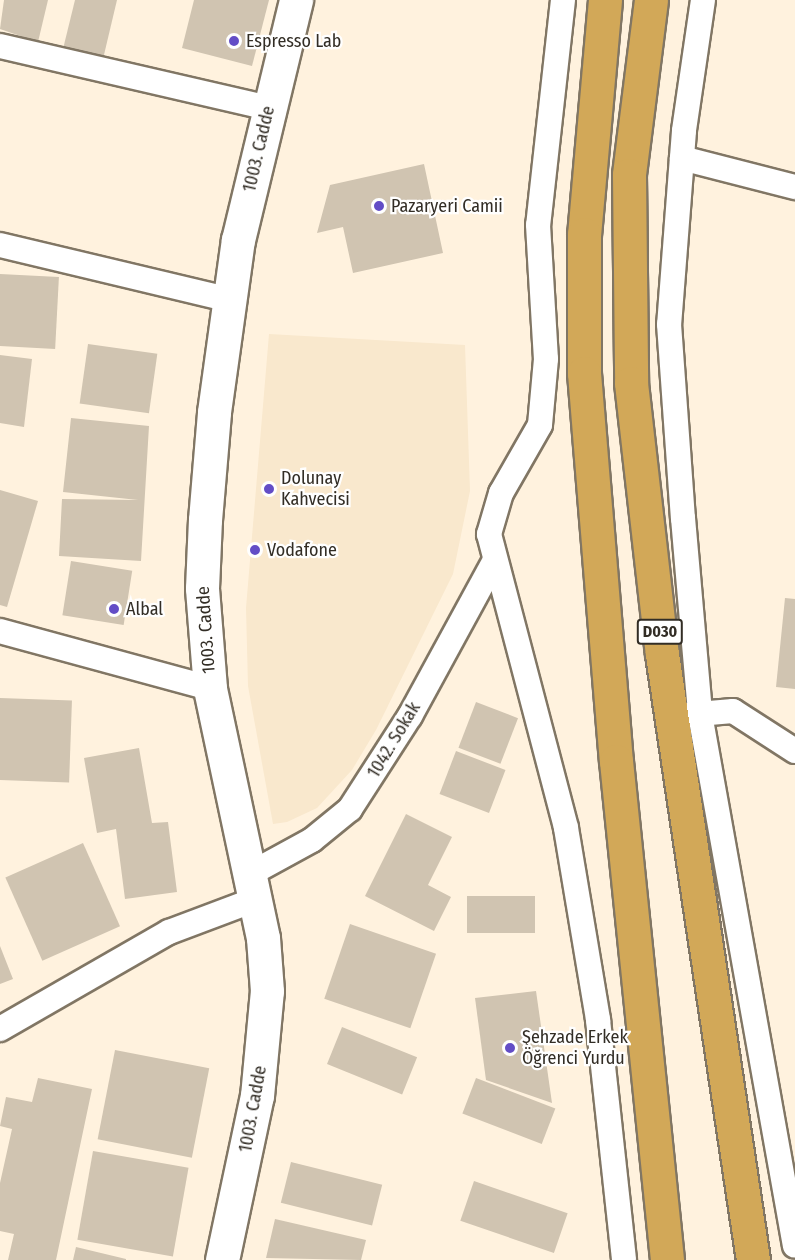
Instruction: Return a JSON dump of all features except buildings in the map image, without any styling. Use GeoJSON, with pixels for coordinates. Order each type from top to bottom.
{"type":"FeatureCollection","features":[{"type":"Feature","properties":{"kind":"highway"},"geometry":{"type":"LineString","coordinates":[[605,0],[584,234],[584,374],[616,762],[667,1260]]}},
{"type":"Feature","properties":{"kind":"highway","name":"D030"},"geometry":{"type":"LineString","coordinates":[[651,0],[629,175],[628,283],[631,383],[686,715],[753,1260]]}},
{"type":"Feature","properties":{"kind":"main road","name":"1003. Cadde"},"geometry":{"type":"LineString","coordinates":[[222,1260],[264,1043],[263,938],[210,688],[202,588],[205,520],[230,300],[268,108],[296,0]]}},
{"type":"Feature","properties":{"kind":"street"},"geometry":{"type":"LineString","coordinates":[[563,0],[539,213],[546,360],[540,425],[492,514],[489,534],[494,562],[536,707],[568,839],[598,1020],[624,1260]]}},
{"type":"Feature","properties":{"kind":"street"},"geometry":{"type":"LineString","coordinates":[[703,0],[682,158],[669,324],[686,715],[795,1246]]}},
{"type":"Feature","properties":{"kind":"street"},"geometry":{"type":"LineString","coordinates":[[0,46],[268,108]]}},
{"type":"Feature","properties":{"kind":"street"},"geometry":{"type":"LineString","coordinates":[[682,158],[795,187]]}},
{"type":"Feature","properties":{"kind":"street"},"geometry":{"type":"LineString","coordinates":[[0,245],[230,300]]}},
{"type":"Feature","properties":{"kind":"street","name":"1042. Sokak"},"geometry":{"type":"LineString","coordinates":[[0,1029],[251,887],[350,808],[410,716],[494,562]]}},
{"type":"Feature","properties":{"kind":"street"},"geometry":{"type":"LineString","coordinates":[[0,631],[210,688]]}},
{"type":"Feature","properties":{"kind":"street"},"geometry":{"type":"LineString","coordinates":[[686,715],[733,711],[795,751]]}},
{"type":"Feature","properties":{"kind":"shaded area"},"geometry":{"type":"Polygon","coordinates":[[[269,334],[465,345],[470,491],[453,574],[376,730],[352,770],[317,808],[287,822],[273,824],[248,686],[246,608],[269,334]]]}},
{"type":"Feature","properties":{"kind":"place","name":"Espresso Lab"},"geometry":{"type":"Point","coordinates":[234,41]}},
{"type":"Feature","properties":{"kind":"place","name":"Pazaryeri Camii"},"geometry":{"type":"Point","coordinates":[379,206]}},
{"type":"Feature","properties":{"kind":"place","name":"Dolunay Kahvecisi"},"geometry":{"type":"Point","coordinates":[269,489]}},
{"type":"Feature","properties":{"kind":"place","name":"Vodafone"},"geometry":{"type":"Point","coordinates":[255,550]}},
{"type":"Feature","properties":{"kind":"place","name":"Albal"},"geometry":{"type":"Point","coordinates":[114,609]}},
{"type":"Feature","properties":{"kind":"place","name":"Şehzade Erkek Öğrenci Yurdu"},"geometry":{"type":"Point","coordinates":[510,1048]}}]}
